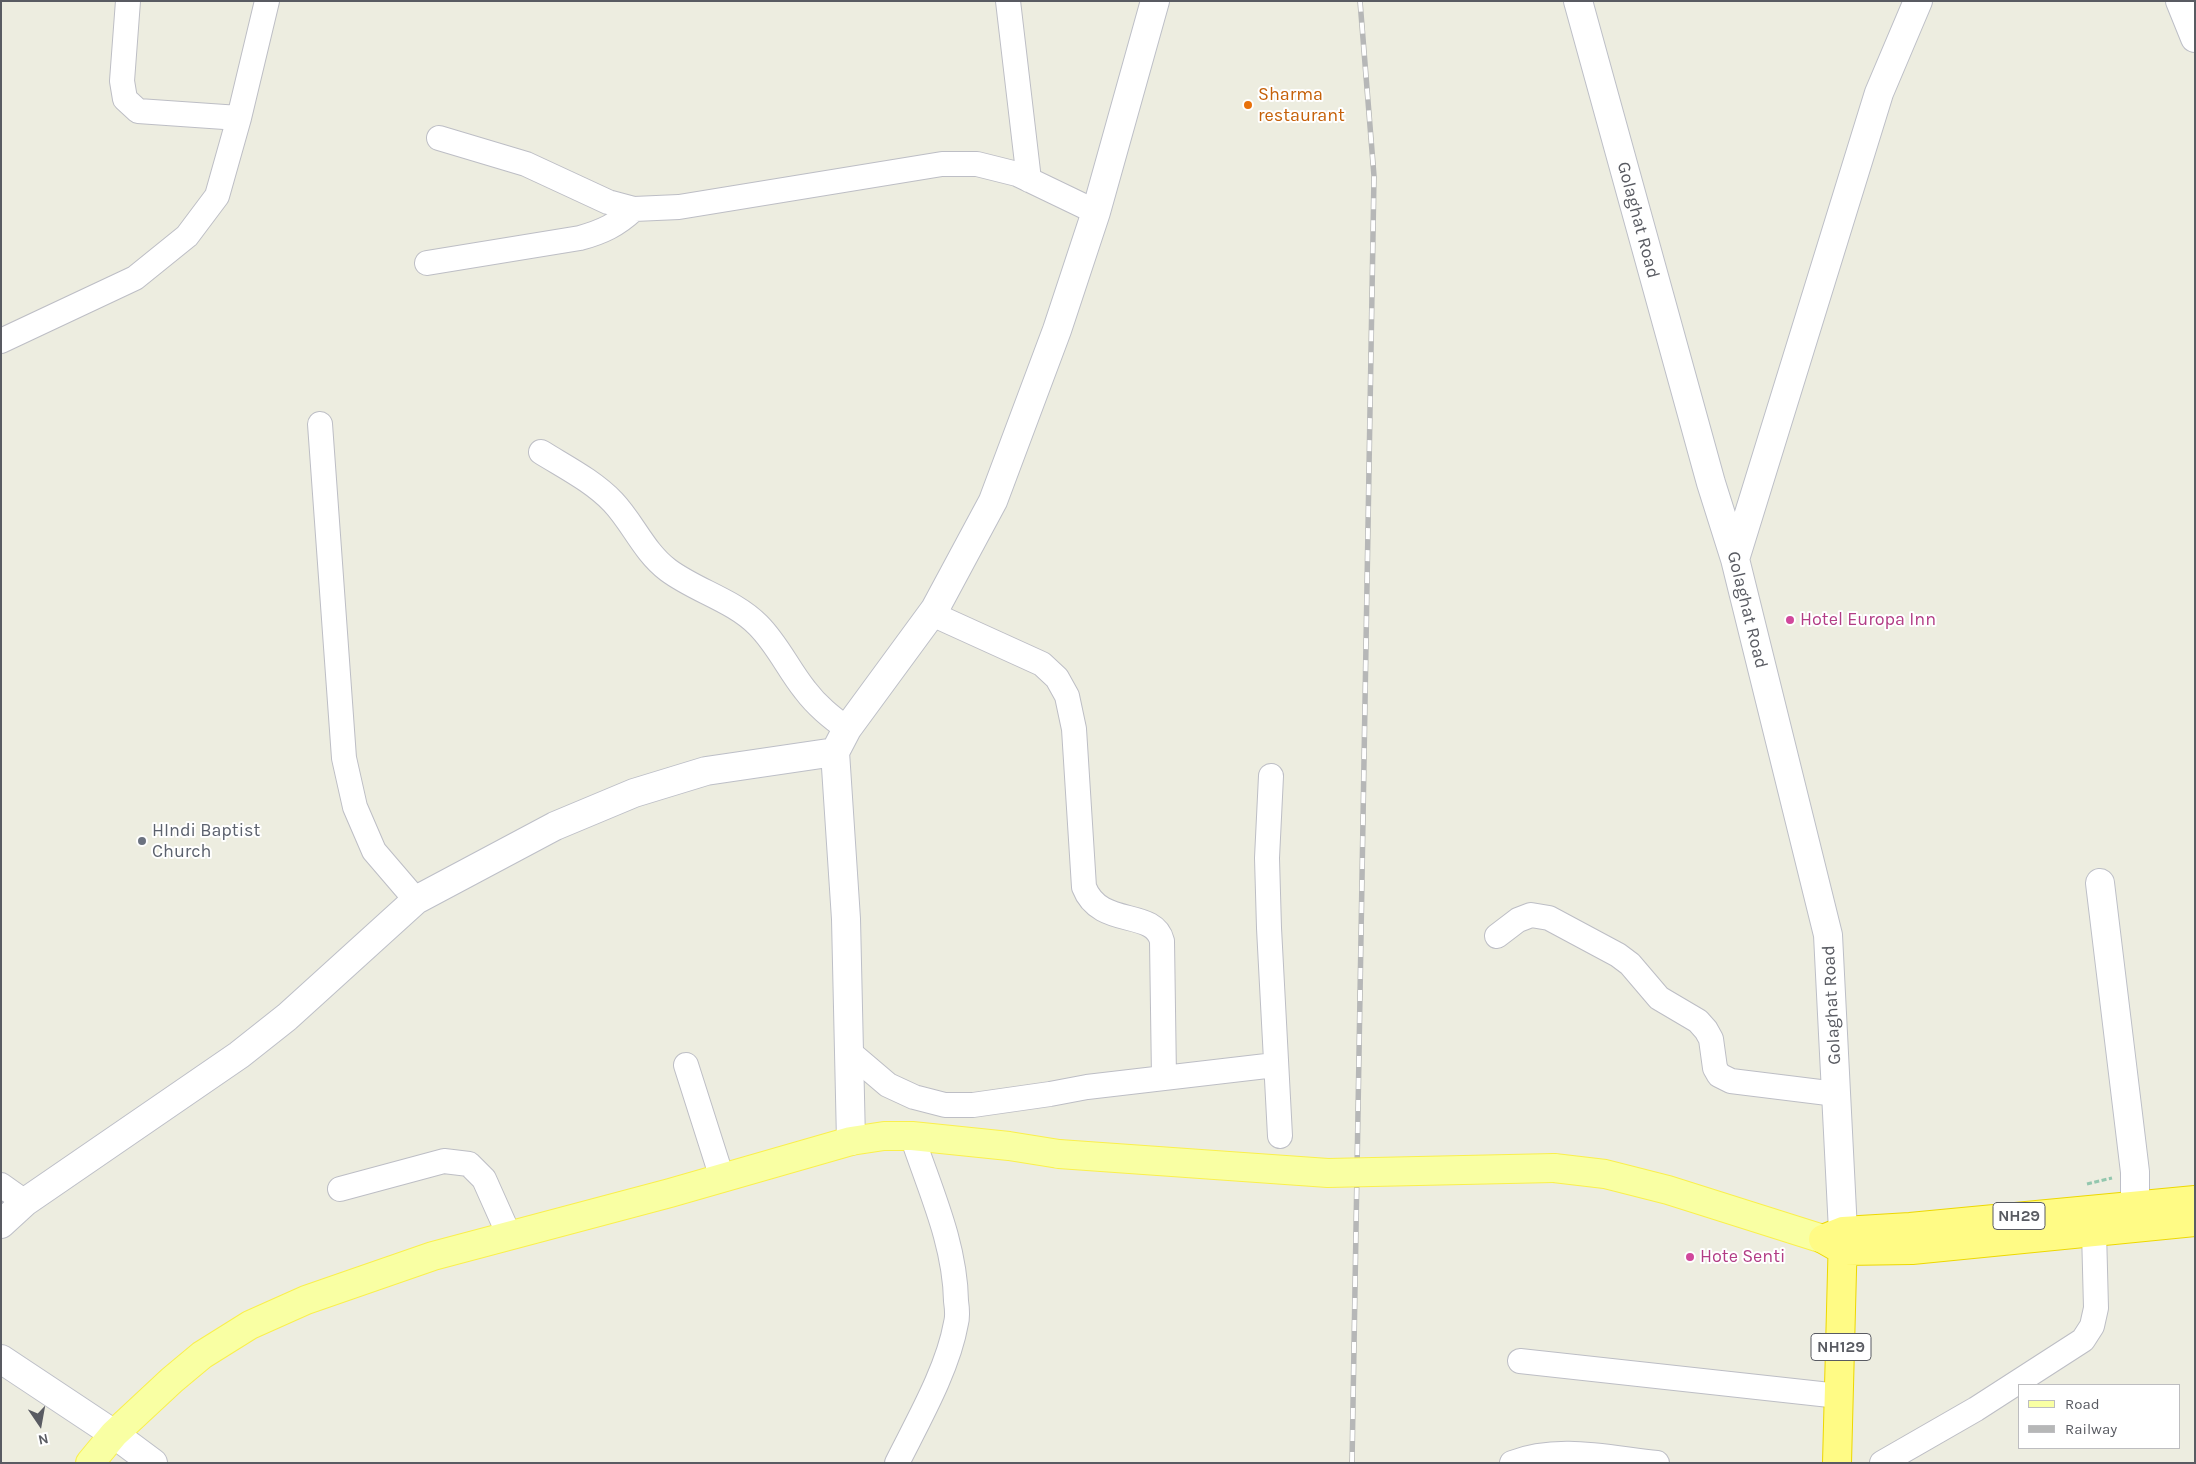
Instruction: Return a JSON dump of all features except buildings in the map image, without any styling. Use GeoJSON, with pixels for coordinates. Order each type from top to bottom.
{"type":"FeatureCollection","features":[{"type":"Feature","properties":{"kind":"highway","name":"NH29"},"geometry":{"type":"LineString","coordinates":[[1837,1240],[1910,1227],[2135,1204],[2195,1200]]}},
{"type":"Feature","properties":{"kind":"highway","name":"NH29"},"geometry":{"type":"LineString","coordinates":[[1837,1240],[1912,1250],[2195,1222]]}},
{"type":"Feature","properties":{"kind":"highway","name":"NH129"},"geometry":{"type":"LineString","coordinates":[[1836,1463],[1839,1396],[1837,1240]]}},
{"type":"Feature","properties":{"kind":"main road"},"geometry":{"type":"LineString","coordinates":[[90,1463],[114,1434],[202,1355],[250,1325],[306,1300],[370,1276],[509,1235],[670,1193],[851,1141],[884,1136],[912,1136],[1009,1146],[1059,1154],[1328,1173],[1554,1168],[1605,1174],[1668,1190],[1837,1240]]}},
{"type":"Feature","properties":{"kind":"street"},"geometry":{"type":"LineString","coordinates":[[128,1],[122,81],[125,99],[138,111],[239,118]]}},
{"type":"Feature","properties":{"kind":"street"},"geometry":{"type":"LineString","coordinates":[[1,341],[135,278],[187,236],[216,196],[239,118],[267,1]]}},
{"type":"Feature","properties":{"kind":"street"},"geometry":{"type":"LineString","coordinates":[[1008,1],[1029,180]]}},
{"type":"Feature","properties":{"kind":"street"},"geometry":{"type":"LineString","coordinates":[[1,1224],[25,1202],[239,1055],[287,1017],[416,900],[555,826],[634,793],[706,771],[841,741],[932,614],[993,501],[1045,364],[1096,212],[1155,1]]}},
{"type":"Feature","properties":{"kind":"street","name":"Golaghat Road"},"geometry":{"type":"LineString","coordinates":[[1578,1],[1711,482],[1735,559],[1828,935],[1836,1094],[1837,1240]]}},
{"type":"Feature","properties":{"kind":"street"},"geometry":{"type":"LineString","coordinates":[[1735,559],[1879,93],[1918,1]]}},
{"type":"Feature","properties":{"kind":"street"},"geometry":{"type":"LineString","coordinates":[[2180,1],[2195,38]]}},
{"type":"Feature","properties":{"kind":"street"},"geometry":{"type":"LineString","coordinates":[[440,138],[526,164],[608,202],[634,209],[679,207],[942,164],[977,164],[1017,174],[1096,212]]}},
{"type":"Feature","properties":{"kind":"street"},"geometry":{"type":"LineString","coordinates":[[427,263],[580,238],[603,231],[620,222],[634,209]]}},
{"type":"Feature","properties":{"kind":"street"},"geometry":{"type":"LineString","coordinates":[[320,424],[344,758],[355,807],[374,851],[416,900]]}},
{"type":"Feature","properties":{"kind":"street"},"geometry":{"type":"LineString","coordinates":[[541,452],[601,490],[614,504],[653,557],[668,570],[742,612],[757,624],[772,640],[804,689],[821,709],[841,741],[851,1141]]}},
{"type":"Feature","properties":{"kind":"street"},"geometry":{"type":"LineString","coordinates":[[932,614],[1042,664],[1057,678],[1067,696],[1074,729],[1084,887],[1086,893],[1089,899],[1102,910],[1153,926],[1160,933],[1162,941],[1164,1078]]}},
{"type":"Feature","properties":{"kind":"street"},"geometry":{"type":"LineString","coordinates":[[1271,776],[1267,858],[1270,993],[1280,1136]]}},
{"type":"Feature","properties":{"kind":"street"},"geometry":{"type":"LineString","coordinates":[[2100,884],[2135,1172],[2135,1204]]}},
{"type":"Feature","properties":{"kind":"street"},"geometry":{"type":"LineString","coordinates":[[1498,936],[1518,920],[1531,915],[1549,918],[1618,955],[1630,964],[1659,998],[1698,1021],[1712,1039],[1715,1068],[1719,1075],[1730,1081],[1836,1094]]}},
{"type":"Feature","properties":{"kind":"street"},"geometry":{"type":"LineString","coordinates":[[848,1051],[888,1085],[914,1097],[945,1105],[974,1105],[1087,1087],[1275,1065]]}},
{"type":"Feature","properties":{"kind":"street"},"geometry":{"type":"LineString","coordinates":[[686,1065],[722,1178]]}},
{"type":"Feature","properties":{"kind":"street"},"geometry":{"type":"LineString","coordinates":[[897,1463],[924,1409],[949,1351],[957,1322],[956,1291],[951,1249],[912,1136]]}},
{"type":"Feature","properties":{"kind":"street"},"geometry":{"type":"LineString","coordinates":[[340,1189],[444,1161],[469,1164],[484,1179],[509,1235]]}},
{"type":"Feature","properties":{"kind":"street"},"geometry":{"type":"LineString","coordinates":[[1,1185],[25,1202]]}},
{"type":"Feature","properties":{"kind":"street"},"geometry":{"type":"LineString","coordinates":[[1882,1463],[1976,1409],[2083,1340],[2092,1326],[2096,1308],[2094,1231]]}},
{"type":"Feature","properties":{"kind":"street"},"geometry":{"type":"LineString","coordinates":[[1,1359],[114,1434],[153,1463]]}},
{"type":"Feature","properties":{"kind":"street"},"geometry":{"type":"LineString","coordinates":[[1520,1361],[1839,1396]]}},
{"type":"Feature","properties":{"kind":"street"},"geometry":{"type":"LineString","coordinates":[[1512,1463],[1529,1456],[1548,1453],[1657,1463]]}},
{"type":"Feature","properties":{"kind":"railway"},"geometry":{"type":"LineString","coordinates":[[1352,1463],[1374,176],[1360,1]]}},
{"type":"Feature","properties":{"kind":"place","name":"Sharma restaurant"},"geometry":{"type":"Point","coordinates":[1248,105]}},
{"type":"Feature","properties":{"kind":"place","name":"Hotel Europa Inn"},"geometry":{"type":"Point","coordinates":[1790,620]}},
{"type":"Feature","properties":{"kind":"place","name":"HIndi Baptist Church"},"geometry":{"type":"Point","coordinates":[142,841]}},
{"type":"Feature","properties":{"kind":"place","name":"Hote Senti"},"geometry":{"type":"Point","coordinates":[1690,1257]}}]}
